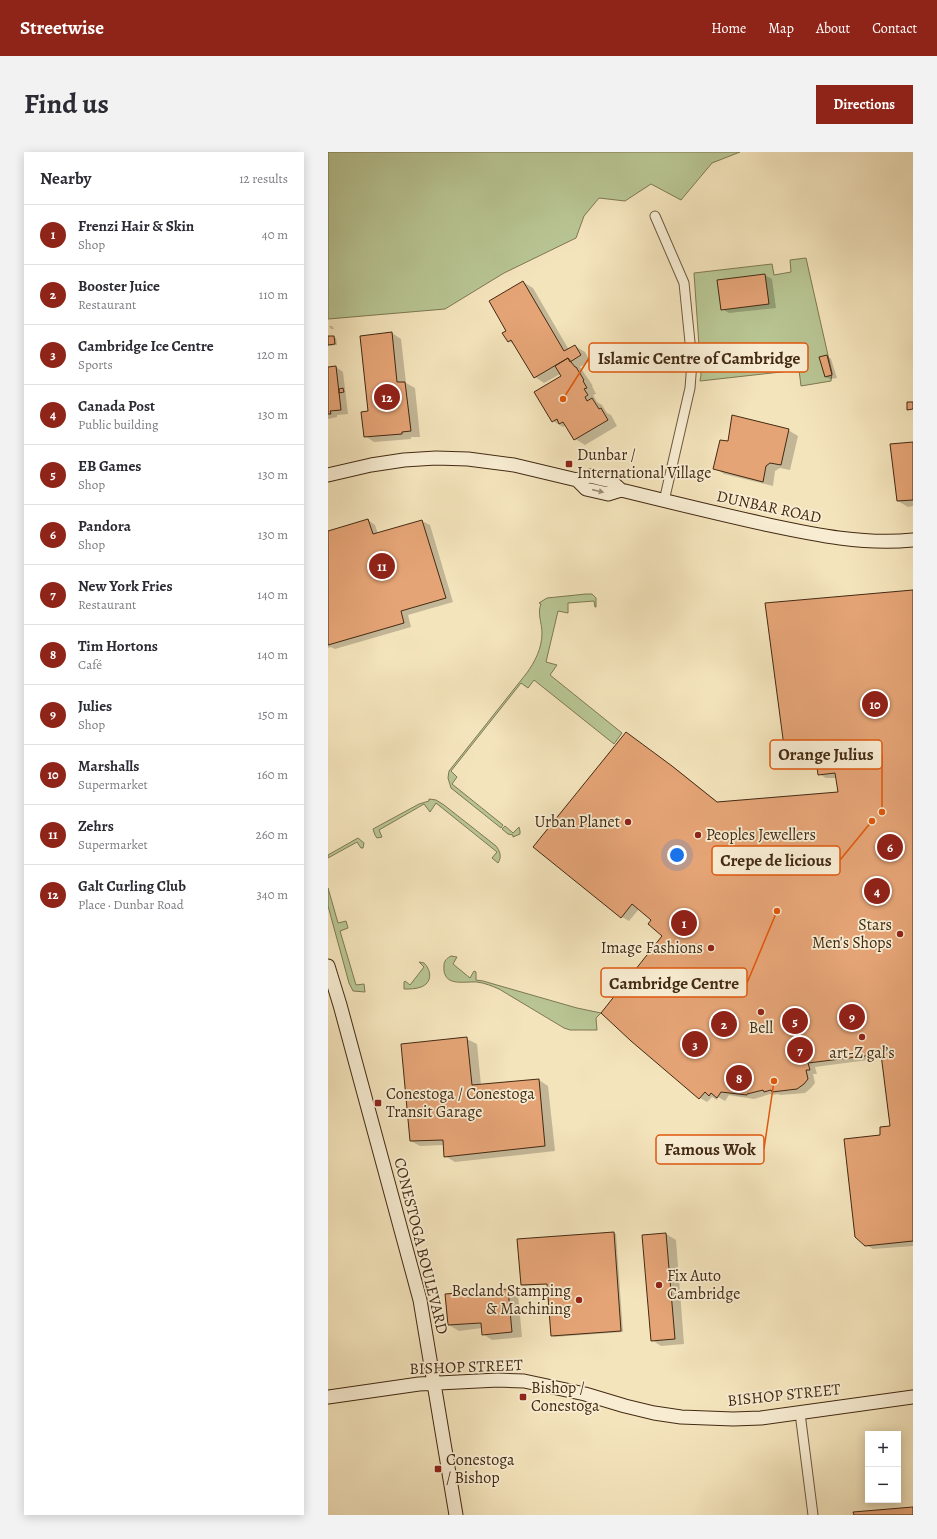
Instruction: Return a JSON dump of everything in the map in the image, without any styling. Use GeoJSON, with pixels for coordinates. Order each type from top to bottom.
{"type":"FeatureCollection","features":[{"type":"Feature","properties":{"kind":"street"},"geometry":{"type":"LineString","coordinates":[[655,216],[684,283],[692,362],[690,388],[664,501]]}},
{"type":"Feature","properties":{"kind":"street","name":"DUNBAR ROAD"},"geometry":{"type":"LineString","coordinates":[[328,475],[371,465],[436,458],[468,459],[514,465],[577,480],[590,476],[611,481],[621,490],[820,536],[866,541],[913,540]]}},
{"type":"Feature","properties":{"kind":"street","name":"CONESTOGA BOULEVARD"},"geometry":{"type":"LineString","coordinates":[[328,966],[340,1005],[420,1300],[456,1515]]}},
{"type":"Feature","properties":{"kind":"street","name":"BISHOP STREET"},"geometry":{"type":"LineString","coordinates":[[328,1397],[419,1384],[498,1380],[524,1381],[585,1394],[640,1409],[681,1417],[733,1419],[761,1418],[913,1397]]}},
{"type":"Feature","properties":{"kind":"street"},"geometry":{"type":"LineString","coordinates":[[800,1413],[813,1515]]}},
{"type":"Feature","properties":{"kind":"green space"},"geometry":{"type":"Polygon","coordinates":[[[328,152],[740,152],[712,163],[681,200],[651,184],[625,201],[599,198],[584,216],[576,238],[504,273],[445,309],[328,319],[328,152]]]}},
{"type":"Feature","properties":{"kind":"green space"},"geometry":{"type":"Polygon","coordinates":[[[806,258],[832,373],[831,381],[801,386],[799,370],[700,381],[701,375],[694,273],[772,264],[774,275],[791,272],[790,260],[806,258]]]}},
{"type":"Feature","properties":{"kind":"green space"},"geometry":{"type":"Polygon","coordinates":[[[592,594],[596,598],[596,607],[594,601],[568,603],[568,613],[558,611],[546,662],[557,665],[550,675],[622,733],[614,744],[534,680],[528,688],[521,683],[451,771],[457,777],[452,784],[503,825],[501,828],[451,788],[448,778],[449,771],[526,674],[535,660],[542,639],[539,611],[541,604],[539,603],[547,598],[592,594]]]}},
{"type":"Feature","properties":{"kind":"green space"},"geometry":{"type":"Polygon","coordinates":[[[429,799],[436,800],[444,805],[496,846],[500,854],[498,863],[492,858],[497,852],[436,803],[430,812],[424,804],[379,830],[382,837],[377,838],[373,829],[419,804],[429,801],[429,799]]]}},
{"type":"Feature","properties":{"kind":"green space"},"geometry":{"type":"Polygon","coordinates":[[[505,826],[513,833],[519,827],[520,834],[513,837],[513,835],[508,834],[502,829],[505,826]]]}},
{"type":"Feature","properties":{"kind":"green space"},"geometry":{"type":"Polygon","coordinates":[[[358,838],[364,843],[363,848],[361,848],[357,842],[328,858],[328,855],[358,838]]]}},
{"type":"Feature","properties":{"kind":"green space"},"geometry":{"type":"Polygon","coordinates":[[[328,888],[338,923],[346,921],[348,928],[340,931],[356,985],[364,984],[365,992],[353,991],[349,983],[328,906],[328,888]]]}},
{"type":"Feature","properties":{"kind":"green space"},"geometry":{"type":"Polygon","coordinates":[[[451,956],[457,957],[453,964],[470,978],[474,971],[476,972],[476,980],[577,1008],[601,1013],[596,1018],[597,1030],[570,1030],[564,1028],[499,989],[480,982],[455,982],[450,980],[446,977],[444,972],[444,965],[446,960],[451,956]]]}},
{"type":"Feature","properties":{"kind":"green space"},"geometry":{"type":"Polygon","coordinates":[[[419,962],[424,963],[427,966],[430,976],[429,980],[421,987],[415,989],[404,989],[404,982],[405,981],[410,985],[424,967],[419,962]]]}},
{"type":"Feature","properties":{"kind":"building"},"geometry":{"type":"Polygon","coordinates":[[[765,274],[769,304],[721,310],[717,280],[765,274]]]}},
{"type":"Feature","properties":{"kind":"building"},"geometry":{"type":"Polygon","coordinates":[[[523,281],[564,351],[575,345],[581,355],[570,362],[568,358],[534,378],[511,340],[508,342],[502,333],[506,331],[489,301],[523,281]]]}},
{"type":"Feature","properties":{"kind":"building"},"geometry":{"type":"Polygon","coordinates":[[[392,332],[397,382],[405,382],[411,431],[402,432],[402,434],[364,437],[361,412],[368,411],[360,336],[392,332]]]}},
{"type":"Feature","properties":{"kind":"building"},"geometry":{"type":"Polygon","coordinates":[[[328,336],[334,336],[335,344],[328,345],[328,336]]]}},
{"type":"Feature","properties":{"kind":"building"},"geometry":{"type":"Polygon","coordinates":[[[827,355],[832,375],[825,377],[819,357],[827,355]]]}},
{"type":"Feature","properties":{"kind":"building"},"geometry":{"type":"Polygon","coordinates":[[[568,358],[584,380],[583,381],[587,388],[584,389],[588,395],[585,397],[587,401],[592,398],[599,409],[601,408],[608,420],[574,440],[563,422],[559,424],[557,419],[552,422],[534,392],[561,376],[555,366],[568,358]]]}},
{"type":"Feature","properties":{"kind":"building"},"geometry":{"type":"Polygon","coordinates":[[[336,366],[341,410],[330,411],[331,414],[328,414],[328,367],[336,366]]]}},
{"type":"Feature","properties":{"kind":"building"},"geometry":{"type":"Polygon","coordinates":[[[343,388],[344,392],[339,393],[339,389],[343,388]]]}},
{"type":"Feature","properties":{"kind":"building"},"geometry":{"type":"Polygon","coordinates":[[[907,402],[913,402],[913,409],[907,410],[907,402]]]}},
{"type":"Feature","properties":{"kind":"building"},"geometry":{"type":"Polygon","coordinates":[[[732,415],[789,429],[781,465],[770,463],[766,466],[763,482],[713,469],[720,440],[728,441],[732,415]]]}},
{"type":"Feature","properties":{"kind":"building"},"geometry":{"type":"Polygon","coordinates":[[[913,442],[913,500],[897,501],[890,444],[913,442]]]}},
{"type":"Feature","properties":{"kind":"building"},"geometry":{"type":"Polygon","coordinates":[[[368,519],[373,534],[422,520],[446,598],[401,611],[404,623],[328,645],[328,531],[368,519]]]}},
{"type":"Feature","properties":{"kind":"building"},"geometry":{"type":"Polygon","coordinates":[[[913,590],[913,1241],[865,1246],[855,1237],[844,1139],[880,1135],[880,1127],[890,1126],[881,1054],[808,1063],[810,1070],[806,1070],[808,1079],[797,1089],[772,1092],[771,1090],[764,1092],[763,1090],[747,1095],[721,1092],[717,1098],[711,1093],[709,1096],[705,1092],[699,1099],[631,1041],[601,1013],[662,936],[648,924],[651,920],[632,904],[621,918],[533,847],[626,732],[717,802],[838,792],[835,773],[818,775],[815,751],[785,754],[765,603],[913,590]]]}},
{"type":"Feature","properties":{"kind":"building"},"geometry":{"type":"Polygon","coordinates":[[[467,1037],[472,1085],[539,1079],[545,1146],[444,1157],[443,1140],[410,1141],[401,1044],[467,1037]]]}},
{"type":"Feature","properties":{"kind":"building"},"geometry":{"type":"Polygon","coordinates":[[[614,1232],[621,1331],[551,1336],[547,1284],[521,1285],[517,1239],[614,1232]]]}},
{"type":"Feature","properties":{"kind":"building"},"geometry":{"type":"Polygon","coordinates":[[[666,1233],[675,1339],[651,1341],[642,1235],[666,1233]]]}},
{"type":"Feature","properties":{"kind":"building"},"geometry":{"type":"Polygon","coordinates":[[[508,1289],[512,1332],[482,1335],[481,1323],[448,1325],[445,1294],[508,1289]]]}},
{"type":"Feature","properties":{"kind":"building"},"geometry":{"type":"Polygon","coordinates":[[[913,1507],[913,1515],[854,1515],[853,1512],[913,1507]]]}},
{"type":"Feature","properties":{"kind":"place","name":"Galt Curling Club"},"geometry":{"type":"Point","coordinates":[387,397]}},
{"type":"Feature","properties":{"kind":"place","name":"Islamic Centre of Cambridge"},"geometry":{"type":"Point","coordinates":[563,399]}},
{"type":"Feature","properties":{"kind":"place","name":"Dunbar / International Village"},"geometry":{"type":"Point","coordinates":[569,464]}},
{"type":"Feature","properties":{"kind":"place","name":"Zehrs"},"geometry":{"type":"Point","coordinates":[382,566]}},
{"type":"Feature","properties":{"kind":"place","name":"Marshalls"},"geometry":{"type":"Point","coordinates":[875,704]}},
{"type":"Feature","properties":{"kind":"place","name":"Orange Julius"},"geometry":{"type":"Point","coordinates":[882,812]}},
{"type":"Feature","properties":{"kind":"place","name":"Crepe de licious"},"geometry":{"type":"Point","coordinates":[872,821]}},
{"type":"Feature","properties":{"kind":"place","name":"Urban Planet"},"geometry":{"type":"Point","coordinates":[628,822]}},
{"type":"Feature","properties":{"kind":"place","name":"Peoples Jewellers"},"geometry":{"type":"Point","coordinates":[698,835]}},
{"type":"Feature","properties":{"kind":"place","name":"Pandora"},"geometry":{"type":"Point","coordinates":[890,847]}},
{"type":"Feature","properties":{"kind":"place","name":"Canada Post"},"geometry":{"type":"Point","coordinates":[877,891]}},
{"type":"Feature","properties":{"kind":"place","name":"Cambridge Centre"},"geometry":{"type":"Point","coordinates":[777,911]}},
{"type":"Feature","properties":{"kind":"place","name":"Frenzi Hair & Skin"},"geometry":{"type":"Point","coordinates":[684,923]}},
{"type":"Feature","properties":{"kind":"place","name":"Stars Men's Shops"},"geometry":{"type":"Point","coordinates":[900,934]}},
{"type":"Feature","properties":{"kind":"place","name":"Image Fashions"},"geometry":{"type":"Point","coordinates":[711,948]}},
{"type":"Feature","properties":{"kind":"place","name":"Bell"},"geometry":{"type":"Point","coordinates":[761,1012]}},
{"type":"Feature","properties":{"kind":"place","name":"Julies"},"geometry":{"type":"Point","coordinates":[852,1017]}},
{"type":"Feature","properties":{"kind":"place","name":"EB Games"},"geometry":{"type":"Point","coordinates":[795,1021]}},
{"type":"Feature","properties":{"kind":"place","name":"Booster Juice"},"geometry":{"type":"Point","coordinates":[724,1024]}},
{"type":"Feature","properties":{"kind":"place","name":"art-Z gal’s"},"geometry":{"type":"Point","coordinates":[862,1037]}},
{"type":"Feature","properties":{"kind":"place","name":"Cambridge Ice Centre"},"geometry":{"type":"Point","coordinates":[695,1044]}},
{"type":"Feature","properties":{"kind":"place","name":"New York Fries"},"geometry":{"type":"Point","coordinates":[800,1050]}},
{"type":"Feature","properties":{"kind":"place","name":"Tim Hortons"},"geometry":{"type":"Point","coordinates":[739,1078]}},
{"type":"Feature","properties":{"kind":"place","name":"Famous Wok"},"geometry":{"type":"Point","coordinates":[774,1081]}},
{"type":"Feature","properties":{"kind":"place","name":"Conestoga / Conestoga Transit Garage"},"geometry":{"type":"Point","coordinates":[378,1103]}},
{"type":"Feature","properties":{"kind":"place","name":"Fix Auto Cambridge"},"geometry":{"type":"Point","coordinates":[659,1285]}},
{"type":"Feature","properties":{"kind":"place","name":"Becland Stamping & Machining"},"geometry":{"type":"Point","coordinates":[579,1300]}},
{"type":"Feature","properties":{"kind":"place","name":"Bishop / Conestoga"},"geometry":{"type":"Point","coordinates":[523,1397]}},
{"type":"Feature","properties":{"kind":"place","name":"Conestoga / Bishop"},"geometry":{"type":"Point","coordinates":[438,1469]}}]}
